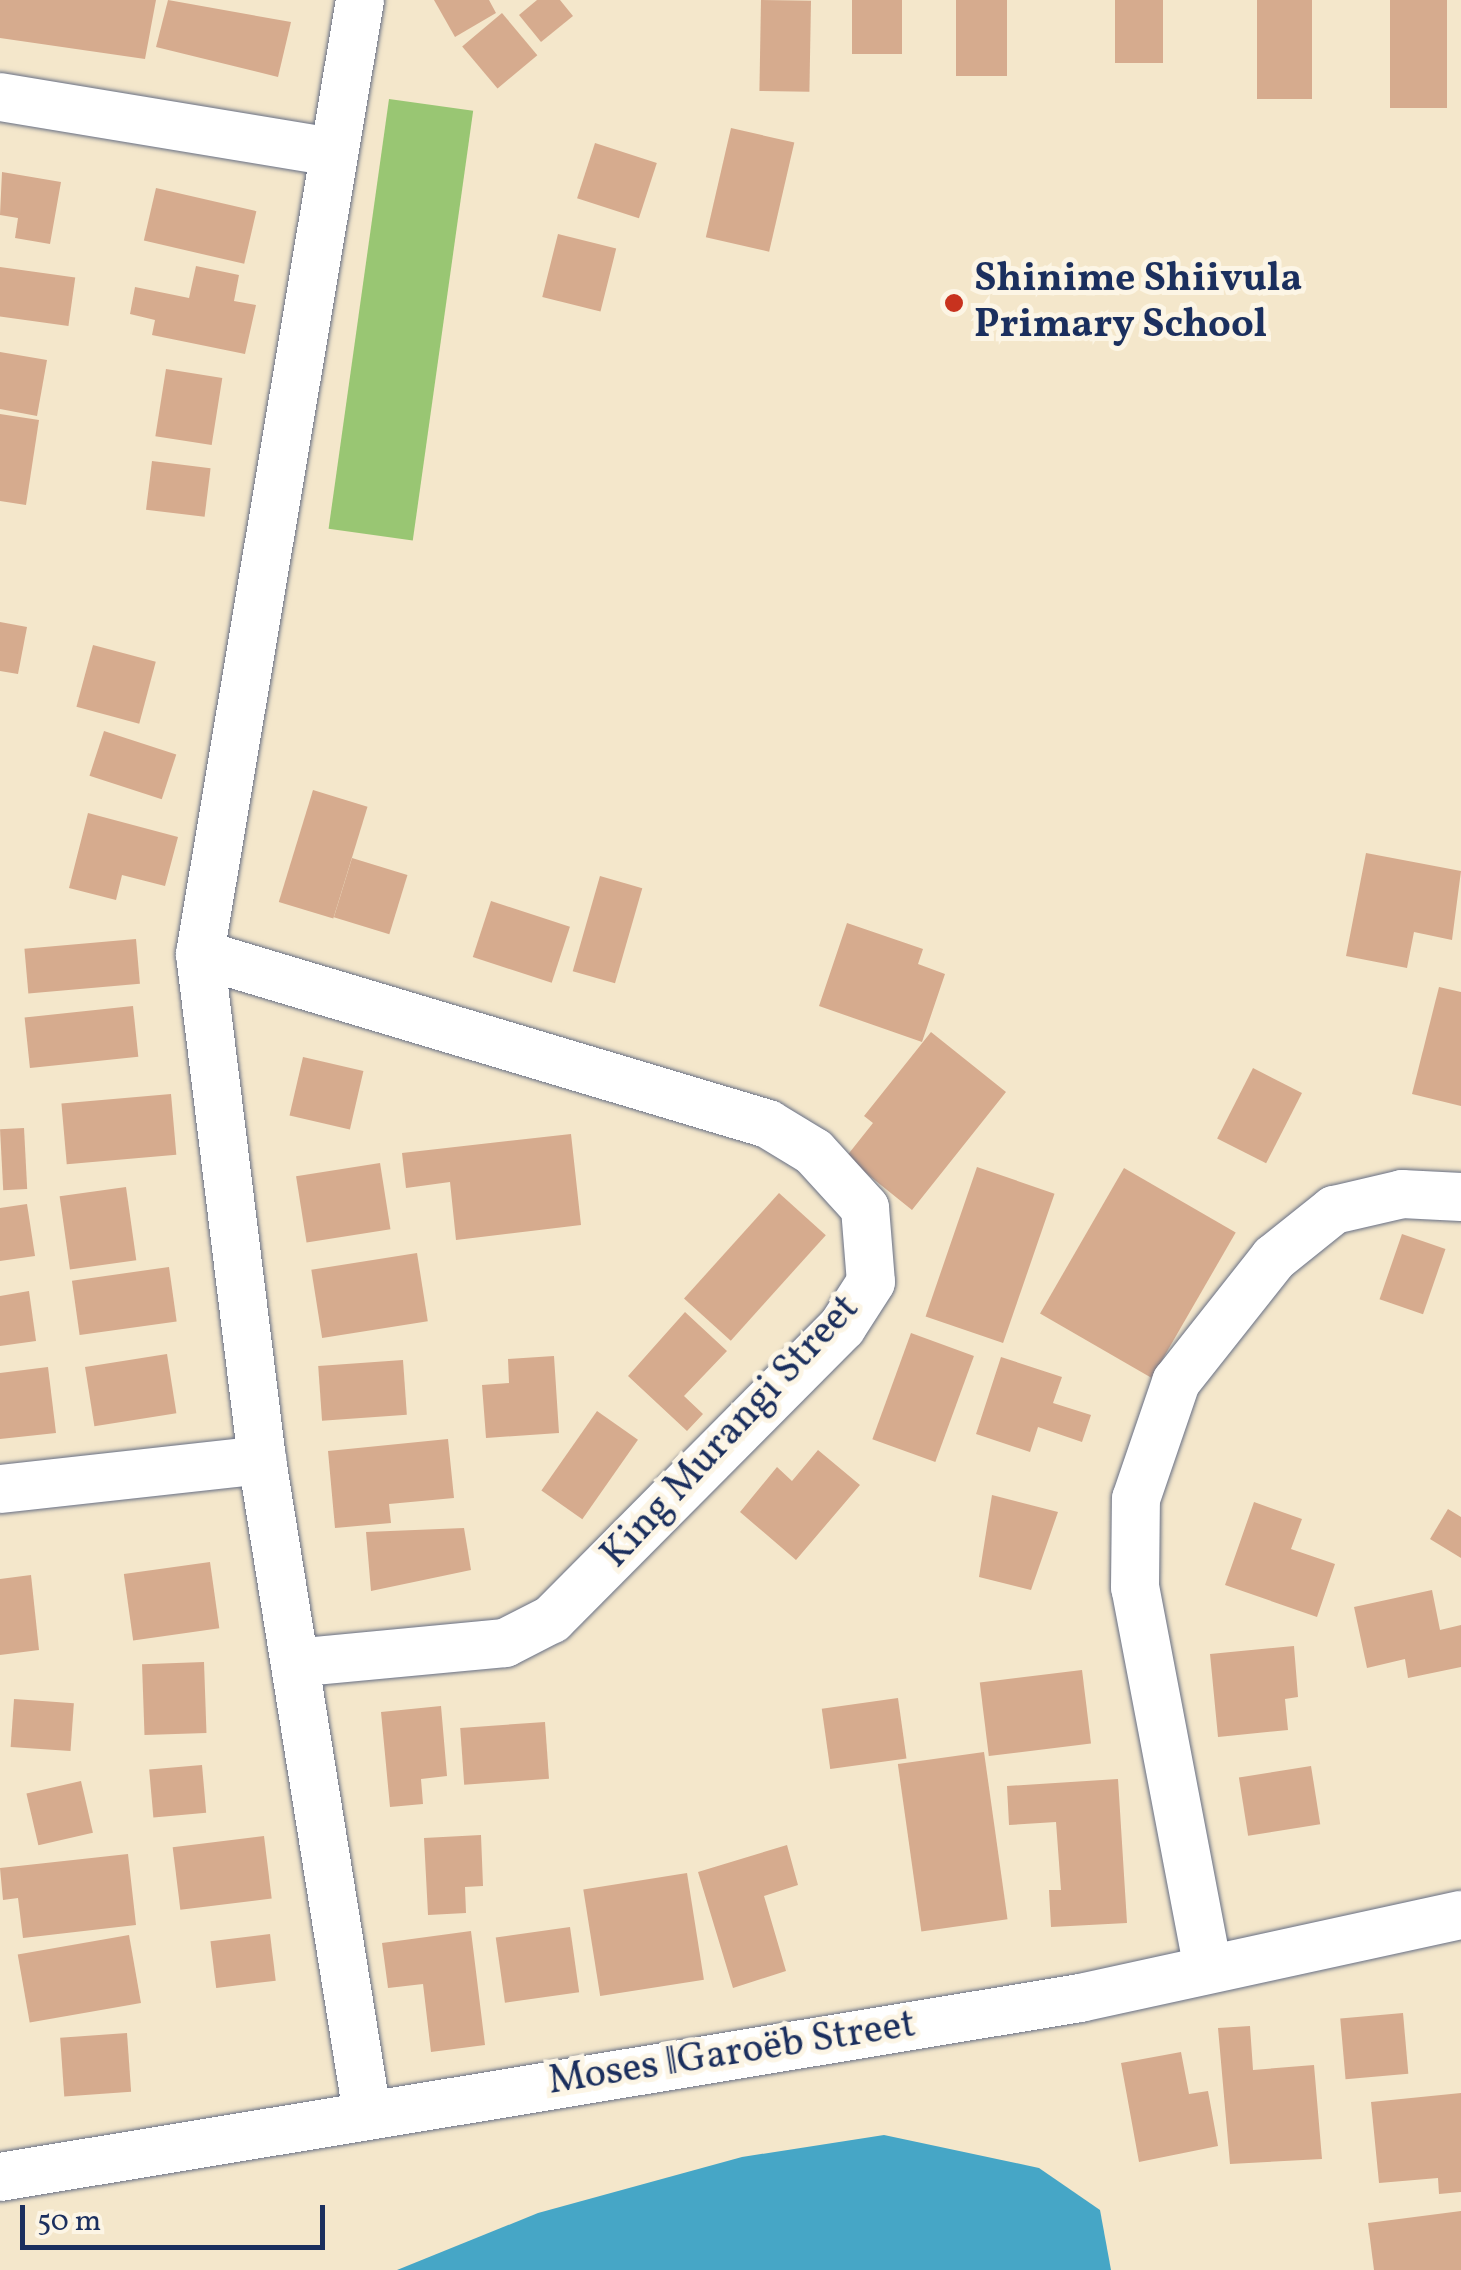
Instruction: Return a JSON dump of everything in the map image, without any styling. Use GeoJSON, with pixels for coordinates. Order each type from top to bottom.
{"type":"FeatureCollection","features":[{"type":"Feature","properties":{"kind":"street"},"geometry":{"type":"LineString","coordinates":[[360,0],[200,954],[262,1460],[367,2113]]}},
{"type":"Feature","properties":{"kind":"street"},"geometry":{"type":"LineString","coordinates":[[0,98],[333,152]]}},
{"type":"Feature","properties":{"kind":"street","name":"King Murangi Street"},"geometry":{"type":"LineString","coordinates":[[200,954],[768,1124],[814,1152],[864,1208],[871,1282],[842,1326],[552,1619],[505,1643],[295,1662]]}},
{"type":"Feature","properties":{"kind":"street"},"geometry":{"type":"LineString","coordinates":[[1208,1968],[1136,1588],[1136,1498],[1176,1382],[1274,1258],[1334,1210],[1402,1194],[1461,1197]]}},
{"type":"Feature","properties":{"kind":"street"},"geometry":{"type":"LineString","coordinates":[[0,1488],[262,1460]]}},
{"type":"Feature","properties":{"kind":"street","name":"Moses ǁGaroëb Street"},"geometry":{"type":"LineString","coordinates":[[0,2177],[367,2113],[1080,1998],[1461,1915]]}},
{"type":"Feature","properties":{"kind":"green space"},"geometry":{"type":"Polygon","coordinates":[[[389,99],[473,111],[413,541],[329,529],[389,99]]]}},
{"type":"Feature","properties":{"kind":"water"},"geometry":{"type":"Polygon","coordinates":[[[884,2135],[1039,2168],[1100,2210],[1111,2270],[397,2270],[538,2213],[742,2157],[884,2135]]]}},
{"type":"Feature","properties":{"kind":"building"},"geometry":{"type":"Polygon","coordinates":[[[0,0],[156,0],[145,59],[0,38],[0,0]]]}},
{"type":"Feature","properties":{"kind":"building"},"geometry":{"type":"Polygon","coordinates":[[[168,0],[291,22],[278,77],[156,47],[168,0]]]}},
{"type":"Feature","properties":{"kind":"building"},"geometry":{"type":"Polygon","coordinates":[[[434,0],[489,0],[496,13],[455,37],[434,0]]]}},
{"type":"Feature","properties":{"kind":"building"},"geometry":{"type":"Polygon","coordinates":[[[537,0],[560,0],[573,16],[541,42],[519,15],[537,0]]]}},
{"type":"Feature","properties":{"kind":"building"},"geometry":{"type":"Polygon","coordinates":[[[761,0],[811,1],[809,92],[759,91],[761,0]]]}},
{"type":"Feature","properties":{"kind":"building"},"geometry":{"type":"Polygon","coordinates":[[[852,0],[902,0],[902,54],[852,54],[852,0]]]}},
{"type":"Feature","properties":{"kind":"building"},"geometry":{"type":"Polygon","coordinates":[[[956,0],[1007,0],[1007,76],[956,76],[956,0]]]}},
{"type":"Feature","properties":{"kind":"building"},"geometry":{"type":"Polygon","coordinates":[[[1115,0],[1163,0],[1163,63],[1115,63],[1115,0]]]}},
{"type":"Feature","properties":{"kind":"building"},"geometry":{"type":"Polygon","coordinates":[[[1257,0],[1312,0],[1312,99],[1257,99],[1257,0]]]}},
{"type":"Feature","properties":{"kind":"building"},"geometry":{"type":"Polygon","coordinates":[[[1390,0],[1447,0],[1447,108],[1390,108],[1390,0]]]}},
{"type":"Feature","properties":{"kind":"building"},"geometry":{"type":"Polygon","coordinates":[[[502,13],[537,55],[498,89],[462,46],[502,13]]]}},
{"type":"Feature","properties":{"kind":"building"},"geometry":{"type":"Polygon","coordinates":[[[731,128],[794,143],[769,252],[706,237],[731,128]]]}},
{"type":"Feature","properties":{"kind":"building"},"geometry":{"type":"Polygon","coordinates":[[[595,143],[657,163],[639,218],[577,198],[595,143]]]}},
{"type":"Feature","properties":{"kind":"building"},"geometry":{"type":"Polygon","coordinates":[[[2,172],[61,182],[50,244],[15,238],[18,218],[0,215],[2,172]]]}},
{"type":"Feature","properties":{"kind":"building"},"geometry":{"type":"Polygon","coordinates":[[[156,188],[256,211],[244,264],[144,241],[156,188]]]}},
{"type":"Feature","properties":{"kind":"building"},"geometry":{"type":"Polygon","coordinates":[[[558,234],[616,249],[600,312],[542,297],[558,234]]]}},
{"type":"Feature","properties":{"kind":"building"},"geometry":{"type":"Polygon","coordinates":[[[196,266],[239,275],[234,301],[256,305],[245,354],[152,335],[155,320],[130,314],[135,287],[189,298],[196,266]]]}},
{"type":"Feature","properties":{"kind":"building"},"geometry":{"type":"Polygon","coordinates":[[[0,267],[75,278],[68,326],[0,316],[0,267]]]}},
{"type":"Feature","properties":{"kind":"building"},"geometry":{"type":"Polygon","coordinates":[[[0,352],[47,360],[37,416],[0,409],[0,352]]]}},
{"type":"Feature","properties":{"kind":"building"},"geometry":{"type":"Polygon","coordinates":[[[166,369],[222,378],[212,445],[155,436],[166,369]]]}},
{"type":"Feature","properties":{"kind":"building"},"geometry":{"type":"Polygon","coordinates":[[[0,414],[39,420],[26,505],[0,501],[0,414]]]}},
{"type":"Feature","properties":{"kind":"building"},"geometry":{"type":"Polygon","coordinates":[[[152,461],[211,468],[205,517],[146,510],[152,461]]]}},
{"type":"Feature","properties":{"kind":"building"},"geometry":{"type":"Polygon","coordinates":[[[0,622],[27,627],[18,674],[0,671],[0,622]]]}},
{"type":"Feature","properties":{"kind":"building"},"geometry":{"type":"Polygon","coordinates":[[[93,645],[156,662],[139,724],[76,707],[93,645]]]}},
{"type":"Feature","properties":{"kind":"building"},"geometry":{"type":"Polygon","coordinates":[[[104,731],[176,754],[162,799],[89,776],[104,731]]]}},
{"type":"Feature","properties":{"kind":"building"},"geometry":{"type":"Polygon","coordinates":[[[313,790],[368,807],[333,919],[279,902],[313,790]]]}},
{"type":"Feature","properties":{"kind":"building"},"geometry":{"type":"Polygon","coordinates":[[[88,813],[178,837],[165,886],[122,875],[116,900],[69,888],[88,813]]]}},
{"type":"Feature","properties":{"kind":"building"},"geometry":{"type":"Polygon","coordinates":[[[1366,853],[1461,871],[1452,940],[1414,932],[1407,968],[1346,956],[1366,853]]]}},
{"type":"Feature","properties":{"kind":"building"},"geometry":{"type":"Polygon","coordinates":[[[352,858],[407,875],[389,934],[334,917],[352,858]]]}},
{"type":"Feature","properties":{"kind":"building"},"geometry":{"type":"Polygon","coordinates":[[[600,876],[642,888],[615,983],[573,971],[600,876]]]}},
{"type":"Feature","properties":{"kind":"building"},"geometry":{"type":"Polygon","coordinates":[[[491,901],[570,927],[552,983],[473,957],[491,901]]]}},
{"type":"Feature","properties":{"kind":"building"},"geometry":{"type":"Polygon","coordinates":[[[847,923],[923,949],[918,964],[945,974],[922,1042],[819,1006],[847,923]]]}},
{"type":"Feature","properties":{"kind":"building"},"geometry":{"type":"Polygon","coordinates":[[[136,939],[140,984],[28,994],[24,949],[136,939]]]}},
{"type":"Feature","properties":{"kind":"building"},"geometry":{"type":"Polygon","coordinates":[[[1439,987],[1461,992],[1461,1106],[1412,1094],[1439,987]]]}},
{"type":"Feature","properties":{"kind":"building"},"geometry":{"type":"Polygon","coordinates":[[[133,1006],[138,1057],[30,1068],[25,1017],[133,1006]]]}},
{"type":"Feature","properties":{"kind":"building"},"geometry":{"type":"Polygon","coordinates":[[[931,1032],[1006,1092],[912,1210],[846,1157],[873,1123],[864,1116],[931,1032]]]}},
{"type":"Feature","properties":{"kind":"building"},"geometry":{"type":"Polygon","coordinates":[[[303,1057],[363,1071],[350,1129],[290,1115],[303,1057]]]}},
{"type":"Feature","properties":{"kind":"building"},"geometry":{"type":"Polygon","coordinates":[[[1253,1068],[1302,1093],[1266,1163],[1217,1138],[1253,1068]]]}},
{"type":"Feature","properties":{"kind":"building"},"geometry":{"type":"Polygon","coordinates":[[[171,1094],[176,1155],[67,1164],[61,1104],[171,1094]]]}},
{"type":"Feature","properties":{"kind":"building"},"geometry":{"type":"Polygon","coordinates":[[[24,1128],[27,1189],[3,1190],[0,1129],[24,1128]]]}},
{"type":"Feature","properties":{"kind":"building"},"geometry":{"type":"Polygon","coordinates":[[[571,1134],[581,1225],[456,1240],[450,1182],[406,1188],[402,1153],[571,1134]]]}},
{"type":"Feature","properties":{"kind":"building"},"geometry":{"type":"Polygon","coordinates":[[[380,1163],[390,1229],[307,1242],[296,1176],[380,1163]]]}},
{"type":"Feature","properties":{"kind":"building"},"geometry":{"type":"Polygon","coordinates":[[[977,1167],[1055,1194],[1003,1343],[926,1316],[977,1167]]]}},
{"type":"Feature","properties":{"kind":"building"},"geometry":{"type":"Polygon","coordinates":[[[1124,1168],[1236,1232],[1152,1378],[1040,1313],[1124,1168]]]}},
{"type":"Feature","properties":{"kind":"building"},"geometry":{"type":"Polygon","coordinates":[[[126,1187],[136,1260],[70,1270],[60,1196],[126,1187]]]}},
{"type":"Feature","properties":{"kind":"building"},"geometry":{"type":"Polygon","coordinates":[[[779,1193],[826,1235],[731,1341],[684,1299],[779,1193]]]}},
{"type":"Feature","properties":{"kind":"building"},"geometry":{"type":"Polygon","coordinates":[[[27,1204],[35,1256],[0,1261],[0,1208],[27,1204]]]}},
{"type":"Feature","properties":{"kind":"building"},"geometry":{"type":"Polygon","coordinates":[[[1402,1234],[1445,1249],[1423,1314],[1380,1299],[1402,1234]]]}},
{"type":"Feature","properties":{"kind":"building"},"geometry":{"type":"Polygon","coordinates":[[[417,1253],[428,1321],[322,1338],[311,1270],[417,1253]]]}},
{"type":"Feature","properties":{"kind":"building"},"geometry":{"type":"Polygon","coordinates":[[[169,1267],[177,1321],[80,1335],[72,1281],[169,1267]]]}},
{"type":"Feature","properties":{"kind":"building"},"geometry":{"type":"Polygon","coordinates":[[[29,1291],[36,1341],[0,1346],[0,1296],[29,1291]]]}},
{"type":"Feature","properties":{"kind":"building"},"geometry":{"type":"Polygon","coordinates":[[[685,1312],[727,1351],[684,1396],[703,1414],[687,1431],[628,1376],[685,1312]]]}},
{"type":"Feature","properties":{"kind":"building"},"geometry":{"type":"Polygon","coordinates":[[[911,1333],[974,1356],[935,1462],[872,1439],[911,1333]]]}},
{"type":"Feature","properties":{"kind":"building"},"geometry":{"type":"Polygon","coordinates":[[[167,1354],[176,1413],[94,1426],[85,1367],[167,1354]]]}},
{"type":"Feature","properties":{"kind":"building"},"geometry":{"type":"Polygon","coordinates":[[[554,1356],[559,1433],[486,1438],[482,1385],[509,1383],[508,1359],[554,1356]]]}},
{"type":"Feature","properties":{"kind":"building"},"geometry":{"type":"Polygon","coordinates":[[[1001,1357],[1062,1377],[1053,1403],[1091,1415],[1082,1442],[1038,1427],[1030,1452],[976,1434],[1001,1357]]]}},
{"type":"Feature","properties":{"kind":"building"},"geometry":{"type":"Polygon","coordinates":[[[403,1360],[407,1415],[322,1421],[318,1366],[403,1360]]]}},
{"type":"Feature","properties":{"kind":"building"},"geometry":{"type":"Polygon","coordinates":[[[48,1367],[56,1433],[0,1439],[0,1373],[48,1367]]]}},
{"type":"Feature","properties":{"kind":"building"},"geometry":{"type":"Polygon","coordinates":[[[597,1411],[638,1440],[582,1519],[541,1490],[597,1411]]]}},
{"type":"Feature","properties":{"kind":"building"},"geometry":{"type":"Polygon","coordinates":[[[448,1439],[454,1498],[389,1504],[391,1523],[335,1528],[328,1451],[448,1439]]]}},
{"type":"Feature","properties":{"kind":"building"},"geometry":{"type":"Polygon","coordinates":[[[818,1450],[860,1485],[796,1560],[740,1512],[777,1467],[792,1481],[818,1450]]]}},
{"type":"Feature","properties":{"kind":"building"},"geometry":{"type":"Polygon","coordinates":[[[992,1495],[1058,1512],[1031,1590],[979,1577],[992,1495]]]}},
{"type":"Feature","properties":{"kind":"building"},"geometry":{"type":"Polygon","coordinates":[[[1254,1502],[1302,1519],[1291,1549],[1335,1564],[1317,1617],[1225,1585],[1254,1502]]]}},
{"type":"Feature","properties":{"kind":"building"},"geometry":{"type":"Polygon","coordinates":[[[1448,1509],[1461,1517],[1461,1558],[1430,1539],[1448,1509]]]}},
{"type":"Feature","properties":{"kind":"building"},"geometry":{"type":"Polygon","coordinates":[[[464,1528],[471,1570],[371,1591],[366,1532],[464,1528]]]}},
{"type":"Feature","properties":{"kind":"building"},"geometry":{"type":"Polygon","coordinates":[[[210,1562],[219,1628],[133,1640],[124,1574],[210,1562]]]}},
{"type":"Feature","properties":{"kind":"building"},"geometry":{"type":"Polygon","coordinates":[[[31,1575],[39,1650],[0,1655],[0,1579],[31,1575]]]}},
{"type":"Feature","properties":{"kind":"building"},"geometry":{"type":"Polygon","coordinates":[[[1432,1590],[1440,1630],[1461,1625],[1461,1667],[1408,1678],[1405,1659],[1367,1668],[1354,1607],[1432,1590]]]}},
{"type":"Feature","properties":{"kind":"building"},"geometry":{"type":"Polygon","coordinates":[[[1294,1646],[1298,1697],[1285,1699],[1288,1730],[1218,1737],[1210,1654],[1294,1646]]]}},
{"type":"Feature","properties":{"kind":"building"},"geometry":{"type":"Polygon","coordinates":[[[204,1662],[206,1733],[145,1735],[142,1664],[204,1662]]]}},
{"type":"Feature","properties":{"kind":"building"},"geometry":{"type":"Polygon","coordinates":[[[1082,1670],[1091,1743],[989,1756],[980,1683],[1082,1670]]]}},
{"type":"Feature","properties":{"kind":"building"},"geometry":{"type":"Polygon","coordinates":[[[898,1698],[906,1758],[830,1769],[822,1709],[898,1698]]]}},
{"type":"Feature","properties":{"kind":"building"},"geometry":{"type":"Polygon","coordinates":[[[14,1699],[74,1703],[71,1751],[11,1747],[14,1699]]]}},
{"type":"Feature","properties":{"kind":"building"},"geometry":{"type":"Polygon","coordinates":[[[441,1706],[447,1776],[421,1779],[423,1804],[390,1807],[381,1712],[441,1706]]]}},
{"type":"Feature","properties":{"kind":"building"},"geometry":{"type":"Polygon","coordinates":[[[545,1722],[549,1779],[464,1785],[460,1728],[545,1722]]]}},
{"type":"Feature","properties":{"kind":"building"},"geometry":{"type":"Polygon","coordinates":[[[984,1752],[1008,1919],[921,1931],[898,1764],[984,1752]]]}},
{"type":"Feature","properties":{"kind":"building"},"geometry":{"type":"Polygon","coordinates":[[[202,1765],[206,1813],[153,1817],[149,1770],[202,1765]]]}},
{"type":"Feature","properties":{"kind":"building"},"geometry":{"type":"Polygon","coordinates":[[[1311,1766],[1320,1824],[1248,1836],[1239,1777],[1311,1766]]]}},
{"type":"Feature","properties":{"kind":"building"},"geometry":{"type":"Polygon","coordinates":[[[1118,1779],[1127,1923],[1051,1927],[1049,1890],[1061,1890],[1056,1822],[1009,1825],[1007,1786],[1118,1779]]]}},
{"type":"Feature","properties":{"kind":"building"},"geometry":{"type":"Polygon","coordinates":[[[81,1781],[93,1833],[38,1845],[26,1794],[81,1781]]]}},
{"type":"Feature","properties":{"kind":"building"},"geometry":{"type":"Polygon","coordinates":[[[481,1835],[483,1886],[465,1887],[466,1913],[428,1915],[424,1838],[481,1835]]]}},
{"type":"Feature","properties":{"kind":"building"},"geometry":{"type":"Polygon","coordinates":[[[264,1836],[272,1899],[180,1910],[173,1847],[264,1836]]]}},
{"type":"Feature","properties":{"kind":"building"},"geometry":{"type":"Polygon","coordinates":[[[787,1845],[798,1885],[764,1896],[786,1971],[733,1988],[698,1872],[787,1845]]]}},
{"type":"Feature","properties":{"kind":"building"},"geometry":{"type":"Polygon","coordinates":[[[128,1854],[136,1925],[23,1938],[18,1898],[3,1900],[0,1868],[128,1854]]]}},
{"type":"Feature","properties":{"kind":"building"},"geometry":{"type":"Polygon","coordinates":[[[687,1873],[704,1980],[600,1996],[583,1889],[687,1873]]]}},
{"type":"Feature","properties":{"kind":"building"},"geometry":{"type":"Polygon","coordinates":[[[570,1927],[579,1992],[505,2003],[496,1937],[570,1927]]]}},
{"type":"Feature","properties":{"kind":"building"},"geometry":{"type":"Polygon","coordinates":[[[471,1931],[485,2045],[431,2052],[423,1984],[388,1988],[382,1943],[471,1931]]]}},
{"type":"Feature","properties":{"kind":"building"},"geometry":{"type":"Polygon","coordinates":[[[270,1934],[276,1981],[216,1988],[210,1941],[270,1934]]]}},
{"type":"Feature","properties":{"kind":"building"},"geometry":{"type":"Polygon","coordinates":[[[129,1935],[141,2003],[30,2023],[18,1955],[129,1935]]]}},
{"type":"Feature","properties":{"kind":"building"},"geometry":{"type":"Polygon","coordinates":[[[1403,2013],[1408,2074],[1346,2079],[1340,2018],[1403,2013]]]}},
{"type":"Feature","properties":{"kind":"building"},"geometry":{"type":"Polygon","coordinates":[[[1250,2026],[1253,2070],[1314,2065],[1322,2159],[1230,2164],[1218,2028],[1250,2026]]]}},
{"type":"Feature","properties":{"kind":"building"},"geometry":{"type":"Polygon","coordinates":[[[127,2033],[131,2092],[64,2097],[60,2038],[127,2033]]]}},
{"type":"Feature","properties":{"kind":"building"},"geometry":{"type":"Polygon","coordinates":[[[1181,2052],[1189,2094],[1208,2091],[1218,2146],[1139,2162],[1121,2063],[1181,2052]]]}},
{"type":"Feature","properties":{"kind":"building"},"geometry":{"type":"Polygon","coordinates":[[[1461,2093],[1461,2192],[1439,2194],[1438,2178],[1379,2183],[1371,2102],[1461,2093]]]}},
{"type":"Feature","properties":{"kind":"building"},"geometry":{"type":"Polygon","coordinates":[[[1461,2211],[1461,2270],[1374,2270],[1368,2223],[1461,2211]]]}},
{"type":"Feature","properties":{"kind":"place","name":"Shinime Shiivula Primary School"},"geometry":{"type":"Point","coordinates":[954,303]}}]}
